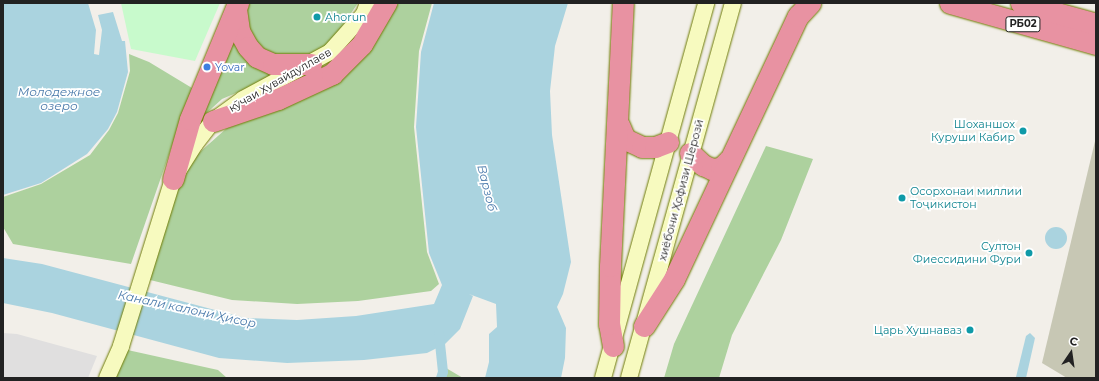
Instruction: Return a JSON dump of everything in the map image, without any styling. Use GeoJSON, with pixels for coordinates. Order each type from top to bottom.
{"type":"FeatureCollection","features":[{"type":"Feature","properties":{"kind":"highway"},"geometry":{"type":"LineString","coordinates":[[213,121],[278,99],[332,74],[348,60],[374,26],[386,3]]}},
{"type":"Feature","properties":{"kind":"highway"},"geometry":{"type":"LineString","coordinates":[[613,346],[609,307],[614,156],[619,125],[623,3]]}},
{"type":"Feature","properties":{"kind":"highway","name":"РБ02"},"geometry":{"type":"LineString","coordinates":[[950,3],[1096,44]]}},
{"type":"Feature","properties":{"kind":"highway","name":"РБ02"},"geometry":{"type":"LineString","coordinates":[[1021,3],[1096,24]]}},
{"type":"Feature","properties":{"kind":"highway"},"geometry":{"type":"LineString","coordinates":[[237,6],[239,31],[248,47],[257,57],[273,64],[311,64]]}},
{"type":"Feature","properties":{"kind":"highway"},"geometry":{"type":"LineString","coordinates":[[173,179],[190,120],[237,6]]}},
{"type":"Feature","properties":{"kind":"highway"},"geometry":{"type":"LineString","coordinates":[[644,326],[674,279],[721,183],[729,160],[803,7]]}},
{"type":"Feature","properties":{"kind":"highway"},"geometry":{"type":"LineString","coordinates":[[619,125],[625,139],[642,147],[655,147],[668,142]]}},
{"type":"Feature","properties":{"kind":"highway"},"geometry":{"type":"LineString","coordinates":[[690,153],[702,165],[712,169],[721,168],[729,160]]}},
{"type":"Feature","properties":{"kind":"main road","name":"кӯчаи Хувайдуллаев"},"geometry":{"type":"LineString","coordinates":[[107,378],[121,346],[173,179],[213,121],[243,99],[311,64],[330,52],[346,38],[364,14],[368,3]]}},
{"type":"Feature","properties":{"kind":"main road"},"geometry":{"type":"LineString","coordinates":[[603,378],[706,3]]}},
{"type":"Feature","properties":{"kind":"main road","name":"хиёбони Ҳофизи Шерозӣ"},"geometry":{"type":"LineString","coordinates":[[629,378],[690,153],[733,3]]}},
{"type":"Feature","properties":{"kind":"shaded area"},"geometry":{"type":"Polygon","coordinates":[[[1096,137],[1096,378],[1067,378],[1042,363],[1096,137]]]}},
{"type":"Feature","properties":{"kind":"shaded area"},"geometry":{"type":"Polygon","coordinates":[[[3,333],[17,334],[97,356],[88,378],[3,378],[3,333]]]}},
{"type":"Feature","properties":{"kind":"green space"},"geometry":{"type":"Polygon","coordinates":[[[121,3],[220,3],[195,61],[131,49],[121,3]]]}},
{"type":"Feature","properties":{"kind":"green space"},"geometry":{"type":"Polygon","coordinates":[[[241,3],[358,3],[334,38],[315,55],[274,77],[222,99],[200,119],[241,3]]]}},
{"type":"Feature","properties":{"kind":"green space"},"geometry":{"type":"Polygon","coordinates":[[[387,3],[432,3],[419,51],[414,127],[427,252],[439,284],[431,291],[358,301],[297,304],[232,300],[146,279],[183,167],[236,120],[332,75],[387,3]]]}},
{"type":"Feature","properties":{"kind":"green space"},"geometry":{"type":"Polygon","coordinates":[[[129,54],[149,62],[192,88],[131,264],[13,244],[3,227],[3,197],[41,184],[90,155],[109,130],[118,113],[130,71],[129,54]]]}},
{"type":"Feature","properties":{"kind":"green space"},"geometry":{"type":"Polygon","coordinates":[[[766,146],[813,159],[781,240],[732,335],[719,378],[664,378],[674,344],[766,146]]]}},
{"type":"Feature","properties":{"kind":"green space"},"geometry":{"type":"Polygon","coordinates":[[[123,349],[218,370],[227,378],[110,378],[123,349]]]}},
{"type":"Feature","properties":{"kind":"green space"},"geometry":{"type":"Polygon","coordinates":[[[446,368],[463,378],[436,378],[446,368]]]}},
{"type":"Feature","properties":{"kind":"water","name":"Молодежное озеро"},"geometry":{"type":"Polygon","coordinates":[[[3,3],[88,3],[96,30],[94,54],[99,55],[102,30],[98,15],[113,12],[122,41],[125,41],[128,72],[117,112],[108,129],[87,154],[41,183],[3,195],[3,3]]]}},
{"type":"Feature","properties":{"kind":"water"},"geometry":{"type":"Polygon","coordinates":[[[434,3],[568,3],[555,46],[550,91],[552,135],[571,262],[563,294],[557,307],[566,328],[565,358],[561,378],[485,378],[489,362],[489,334],[497,327],[496,304],[469,294],[473,296],[460,329],[445,344],[427,353],[364,360],[287,363],[219,358],[52,313],[3,303],[3,258],[42,264],[245,318],[297,320],[356,316],[434,304],[442,285],[429,253],[416,127],[421,52],[434,3]]]}},
{"type":"Feature","properties":{"kind":"water"},"geometry":{"type":"Polygon","coordinates":[[[1052,227],[1060,227],[1067,234],[1067,242],[1060,249],[1052,249],[1045,242],[1045,234],[1052,227]]]}},
{"type":"Feature","properties":{"kind":"water"},"geometry":{"type":"Polygon","coordinates":[[[1030,333],[1035,338],[1026,378],[1016,377],[1026,336],[1030,333]]]}},
{"type":"Feature","properties":{"kind":"waterway"},"geometry":{"type":"LineString","coordinates":[[439,334],[443,372],[441,378]]}},
{"type":"Feature","properties":{"kind":"place","name":"Ahorun"},"geometry":{"type":"Point","coordinates":[317,17]}},
{"type":"Feature","properties":{"kind":"place","name":"Yovar"},"geometry":{"type":"Point","coordinates":[207,67]}},
{"type":"Feature","properties":{"kind":"place","name":"Шоханшох Куруши Кабир"},"geometry":{"type":"Point","coordinates":[1023,131]}},
{"type":"Feature","properties":{"kind":"place","name":"Осорхонаи миллии Тоҷикистон"},"geometry":{"type":"Point","coordinates":[902,198]}},
{"type":"Feature","properties":{"kind":"place","name":"Султон Фиессидини Фури"},"geometry":{"type":"Point","coordinates":[1029,253]}},
{"type":"Feature","properties":{"kind":"place","name":"Царь Хушнаваз"},"geometry":{"type":"Point","coordinates":[970,330]}},
{"type":"Feature","properties":{"kind":"water label","name":"Варзоб"},"geometry":{"type":"Point","coordinates":[487,188]}},
{"type":"Feature","properties":{"kind":"water label","name":"Канали калони Ҳисор"},"geometry":{"type":"Point","coordinates":[187,309]}}]}
